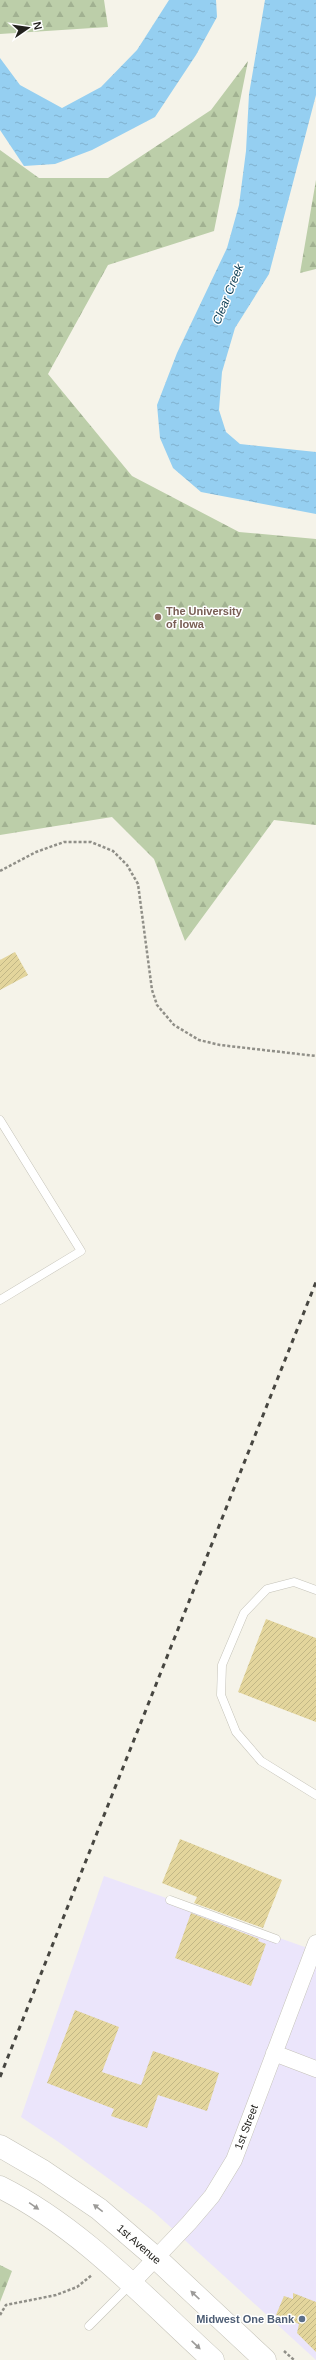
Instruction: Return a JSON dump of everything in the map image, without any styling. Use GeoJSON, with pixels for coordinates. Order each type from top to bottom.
{"type":"FeatureCollection","features":[{"type":"Feature","properties":{"kind":"main road","name":"1st Avenue"},"geometry":{"type":"LineString","coordinates":[[0,2146],[43,2171],[99,2209],[156,2258],[265,2360]]}},
{"type":"Feature","properties":{"kind":"main road"},"geometry":{"type":"LineString","coordinates":[[0,2187],[25,2199],[76,2235],[213,2360]]}},
{"type":"Feature","properties":{"kind":"street","name":"1st Street"},"geometry":{"type":"LineString","coordinates":[[131,2284],[189,2223],[212,2196],[234,2160],[316,1943]]}},
{"type":"Feature","properties":{"kind":"street"},"geometry":{"type":"LineString","coordinates":[[274,2053],[316,2069]]}},
{"type":"Feature","properties":{"kind":"lane"},"geometry":{"type":"LineString","coordinates":[[0,1120],[81,1251],[0,1300]]}},
{"type":"Feature","properties":{"kind":"lane"},"geometry":{"type":"LineString","coordinates":[[316,1590],[294,1582],[266,1589],[244,1614],[222,1665],[221,1695],[236,1732],[261,1761],[316,1794]]}},
{"type":"Feature","properties":{"kind":"lane"},"geometry":{"type":"LineString","coordinates":[[170,1900],[276,1939]]}},
{"type":"Feature","properties":{"kind":"lane"},"geometry":{"type":"LineString","coordinates":[[89,2326],[131,2284]]}},
{"type":"Feature","properties":{"kind":"path"},"geometry":{"type":"LineString","coordinates":[[0,871],[36,852],[64,842],[91,842],[113,850],[127,865],[138,884],[152,990],[157,1005],[174,1025],[199,1040],[220,1045],[316,1056]]}},
{"type":"Feature","properties":{"kind":"path"},"geometry":{"type":"LineString","coordinates":[[0,2315],[6,2305],[18,2301],[56,2295],[77,2287],[88,2277],[110,2266]]}},
{"type":"Feature","properties":{"kind":"shaded area"},"geometry":{"type":"Polygon","coordinates":[[[104,1876],[316,1951],[316,2360],[154,2212],[60,2143],[21,2117],[104,1876]]]}},
{"type":"Feature","properties":{"kind":"green space"},"geometry":{"type":"Polygon","coordinates":[[[0,0],[104,0],[108,27],[0,34],[0,0]]]}},
{"type":"Feature","properties":{"kind":"green space"},"geometry":{"type":"Polygon","coordinates":[[[248,61],[214,231],[108,265],[48,374],[132,476],[239,532],[316,539],[316,825],[274,820],[185,941],[154,859],[112,817],[0,835],[0,150],[39,178],[108,178],[211,110],[248,61]]]}},
{"type":"Feature","properties":{"kind":"green space"},"geometry":{"type":"Polygon","coordinates":[[[316,180],[316,269],[300,273],[316,180]]]}},
{"type":"Feature","properties":{"kind":"green space"},"geometry":{"type":"Polygon","coordinates":[[[0,2265],[12,2271],[0,2302],[0,2265]]]}},
{"type":"Feature","properties":{"kind":"water"},"geometry":{"type":"Polygon","coordinates":[[[169,0],[216,0],[217,17],[196,55],[155,117],[92,150],[55,164],[24,166],[0,130],[0,58],[20,85],[62,108],[101,87],[137,50],[169,0]]]}},
{"type":"Feature","properties":{"kind":"water","name":"Clear Creek"},"geometry":{"type":"Polygon","coordinates":[[[265,0],[316,0],[316,95],[269,274],[235,328],[222,372],[219,410],[226,432],[240,444],[316,452],[316,514],[201,492],[173,468],[160,438],[157,405],[177,353],[227,248],[239,205],[246,151],[249,94],[265,0]]]}},
{"type":"Feature","properties":{"kind":"building"},"geometry":{"type":"Polygon","coordinates":[[[15,952],[28,975],[0,990],[0,960],[15,952]]]}},
{"type":"Feature","properties":{"kind":"building"},"geometry":{"type":"Polygon","coordinates":[[[266,1619],[316,1638],[316,1722],[238,1692],[266,1619]]]}},
{"type":"Feature","properties":{"kind":"building"},"geometry":{"type":"Polygon","coordinates":[[[180,1839],[282,1880],[263,1928],[194,1903],[197,1897],[162,1883],[180,1839]]]}},
{"type":"Feature","properties":{"kind":"building"},"geometry":{"type":"Polygon","coordinates":[[[191,1913],[259,1939],[258,1941],[266,1944],[251,1986],[175,1958],[191,1913]]]}},
{"type":"Feature","properties":{"kind":"building"},"geometry":{"type":"Polygon","coordinates":[[[75,2010],[119,2027],[102,2072],[141,2085],[153,2051],[219,2073],[207,2111],[158,2095],[147,2128],[111,2116],[114,2109],[47,2083],[75,2010]]]}},
{"type":"Feature","properties":{"kind":"building","name":"Midwest One Bank"},"geometry":{"type":"Polygon","coordinates":[[[293,2293],[316,2302],[316,2352],[297,2333],[299,2324],[276,2315],[284,2296],[293,2299],[293,2293]]]}},
{"type":"Feature","properties":{"kind":"railway"},"geometry":{"type":"LineString","coordinates":[[0,2077],[316,1282]]}},
{"type":"Feature","properties":{"kind":"place","name":"The University of Iowa"},"geometry":{"type":"Point","coordinates":[158,617]}},
{"type":"Feature","properties":{"kind":"place","name":"Midwest One Bank"},"geometry":{"type":"Point","coordinates":[302,2319]}}]}
